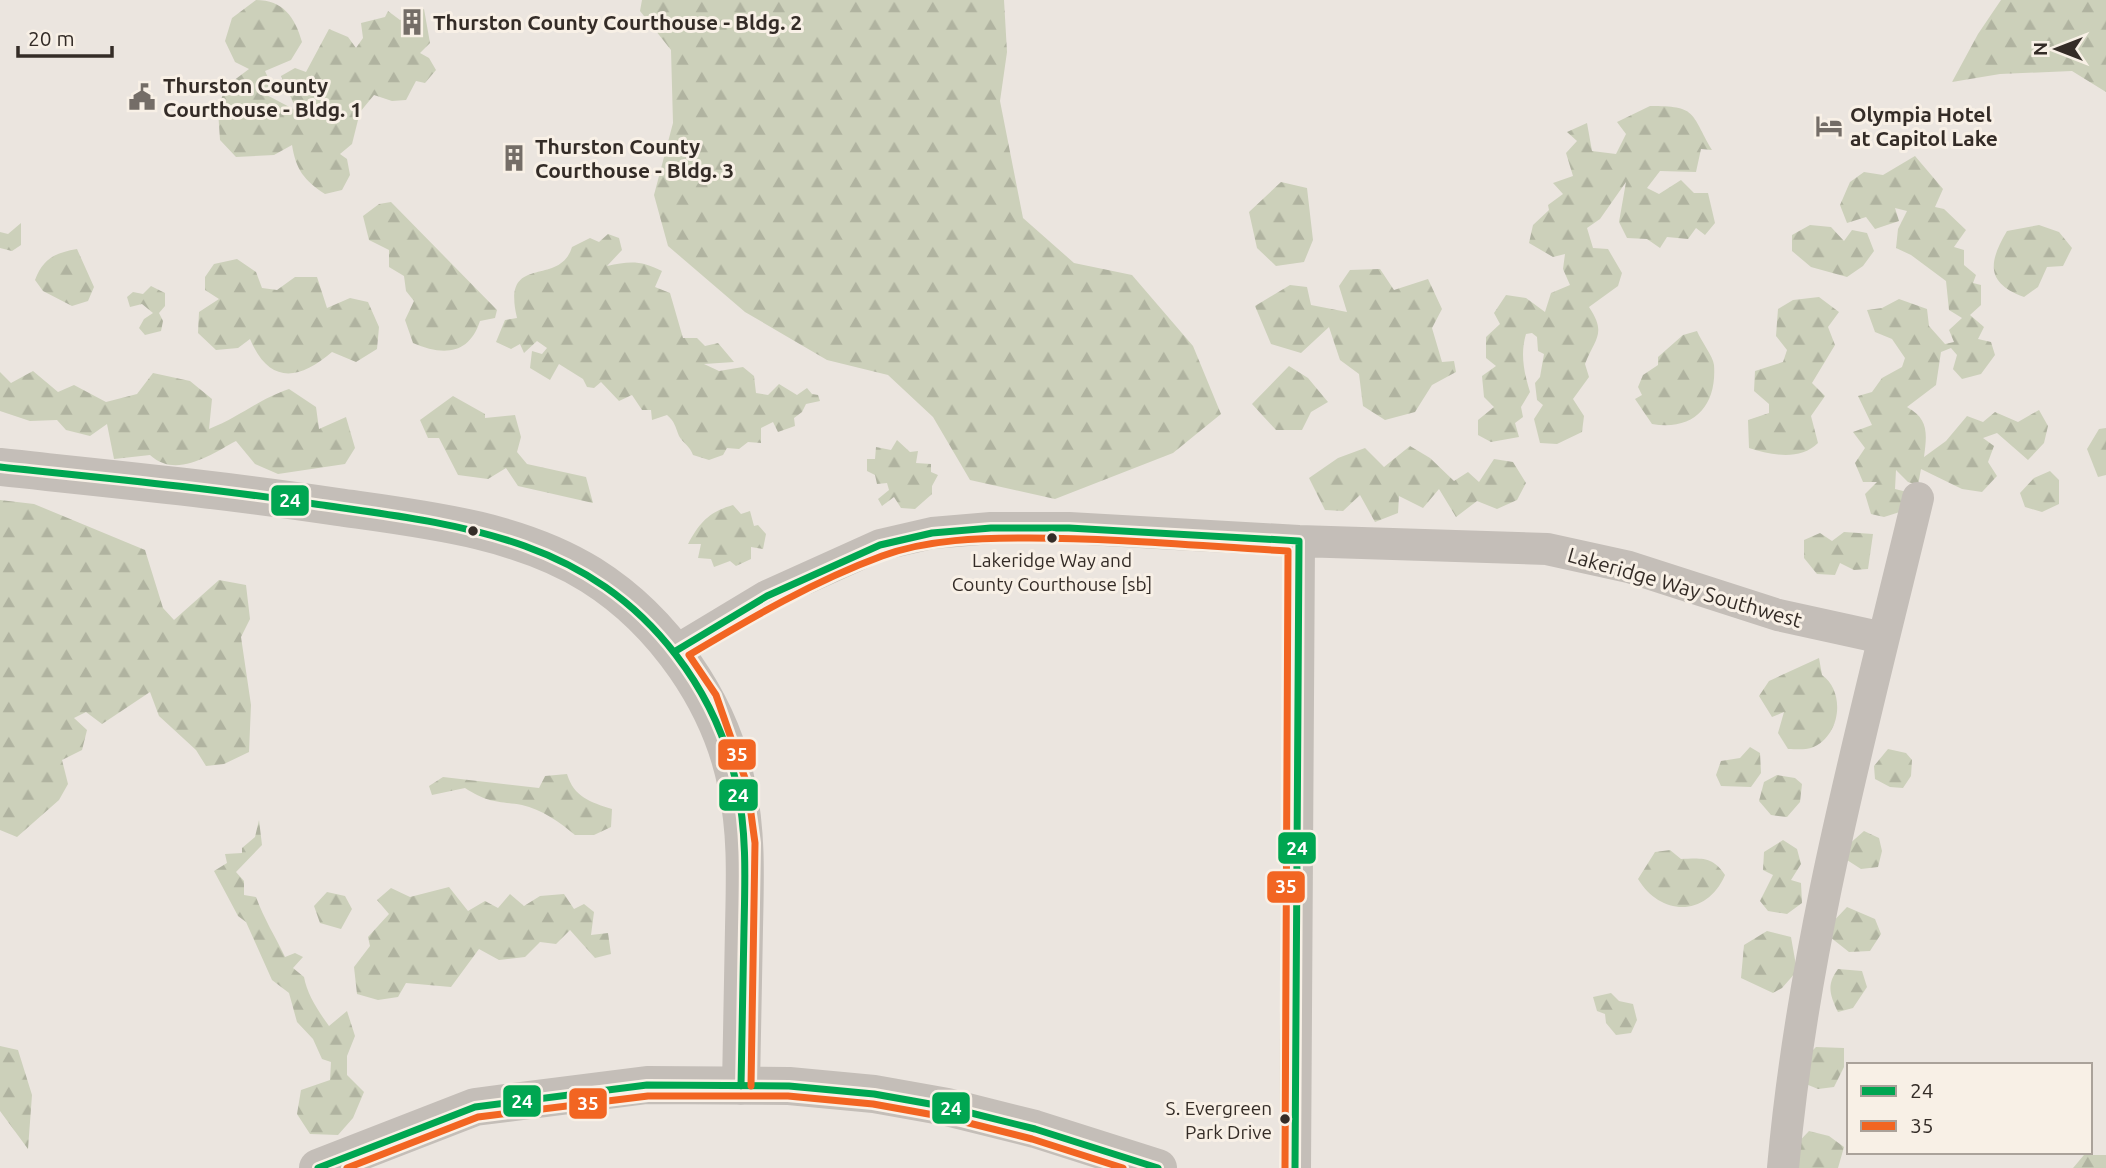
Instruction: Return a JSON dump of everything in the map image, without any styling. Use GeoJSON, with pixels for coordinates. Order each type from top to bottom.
{"type":"FeatureCollection","features":[{"type":"Feature","properties":{"kind":"street"},"geometry":{"type":"LineString","coordinates":[[0,467],[244,493],[480,531],[548,553],[591,575],[630,605],[674,652],[706,699],[737,785],[746,843],[741,1086]]}},
{"type":"Feature","properties":{"kind":"street"},"geometry":{"type":"LineString","coordinates":[[1783,1168],[1796,1047],[1811,960],[1883,638],[1918,498]]}},
{"type":"Feature","properties":{"kind":"street","name":"Lakeridge Way Southwest"},"geometry":{"type":"LineString","coordinates":[[674,652],[767,596],[880,545],[932,533],[991,528],[1069,528],[1299,541],[1547,549],[1629,567],[1778,615],[1883,638]]}},
{"type":"Feature","properties":{"kind":"street"},"geometry":{"type":"LineString","coordinates":[[1295,1168],[1299,541]]}},
{"type":"Feature","properties":{"kind":"street"},"geometry":{"type":"LineString","coordinates":[[318,1168],[475,1107],[647,1085],[741,1086],[874,1094],[947,1107],[1035,1129],[1158,1168]]}},
{"type":"Feature","properties":{"kind":"green space"},"geometry":{"type":"Polygon","coordinates":[[[256,0],[281,7],[299,33],[302,42],[291,60],[265,71],[269,80],[267,92],[261,92],[297,111],[281,76],[295,68],[306,72],[329,29],[348,37],[356,48],[363,38],[361,23],[385,17],[388,11],[400,20],[424,9],[430,43],[420,53],[429,58],[436,70],[425,83],[416,81],[406,100],[392,101],[374,95],[360,112],[352,144],[340,154],[347,159],[350,175],[342,190],[325,194],[312,184],[302,174],[292,145],[274,155],[236,157],[220,140],[218,110],[225,87],[249,69],[235,62],[225,41],[232,18],[256,0]]]}},
{"type":"Feature","properties":{"kind":"green space"},"geometry":{"type":"Polygon","coordinates":[[[642,0],[1004,0],[1007,52],[1000,101],[1023,218],[1074,263],[1132,275],[1193,346],[1221,414],[1173,453],[1055,499],[970,480],[933,417],[888,375],[827,360],[745,312],[668,246],[654,195],[673,123],[671,50],[640,11],[642,0]]]}},
{"type":"Feature","properties":{"kind":"green space"},"geometry":{"type":"Polygon","coordinates":[[[2001,0],[2106,0],[2106,92],[2072,71],[2000,74],[1952,82],[1978,34],[2001,0]]]}},
{"type":"Feature","properties":{"kind":"green space"},"geometry":{"type":"Polygon","coordinates":[[[1650,106],[1676,108],[1690,114],[1712,150],[1701,149],[1696,172],[1660,171],[1647,188],[1659,194],[1681,180],[1694,193],[1708,193],[1715,223],[1705,235],[1696,228],[1688,239],[1667,237],[1660,248],[1647,239],[1627,238],[1619,222],[1626,182],[1600,219],[1587,228],[1593,248],[1608,249],[1622,273],[1618,286],[1589,307],[1597,324],[1597,336],[1585,364],[1589,377],[1573,399],[1584,416],[1582,432],[1557,444],[1540,443],[1534,419],[1543,405],[1537,400],[1535,383],[1540,377],[1544,354],[1538,351],[1537,337],[1532,333],[1526,334],[1523,349],[1530,392],[1521,407],[1523,417],[1515,423],[1519,437],[1491,442],[1478,435],[1478,420],[1494,407],[1484,397],[1482,376],[1496,366],[1486,358],[1486,337],[1500,324],[1494,313],[1506,295],[1526,298],[1545,312],[1551,293],[1570,285],[1563,269],[1565,254],[1553,257],[1529,243],[1533,225],[1549,210],[1548,205],[1563,194],[1553,183],[1573,176],[1566,153],[1577,141],[1567,132],[1587,123],[1592,151],[1616,154],[1626,134],[1617,122],[1650,106]]]}},
{"type":"Feature","properties":{"kind":"green space"},"geometry":{"type":"Polygon","coordinates":[[[1915,156],[1943,189],[1935,207],[1944,209],[1966,230],[1954,247],[1964,250],[1964,265],[1976,275],[1973,283],[1981,285],[1981,305],[1970,315],[1984,327],[1978,339],[1991,342],[1995,355],[1981,374],[1962,379],[1953,369],[1957,355],[1951,348],[1941,352],[1936,385],[1907,407],[1923,422],[1926,441],[1924,457],[1946,441],[1967,416],[1983,422],[1995,412],[2018,422],[2039,410],[2048,426],[2044,443],[2028,460],[1997,433],[1983,438],[1994,446],[1988,462],[1997,476],[1982,492],[1962,489],[1921,469],[1918,485],[1908,482],[1896,470],[1895,489],[1907,492],[1903,511],[1884,517],[1871,514],[1865,494],[1877,482],[1863,482],[1855,463],[1865,448],[1853,432],[1872,425],[1858,396],[1872,392],[1882,378],[1902,367],[1905,358],[1892,339],[1875,332],[1867,310],[1882,308],[1899,299],[1927,309],[1929,326],[1945,344],[1954,342],[1949,330],[1962,318],[1949,310],[1946,281],[1911,255],[1896,248],[1898,229],[1907,211],[1895,208],[1899,221],[1875,229],[1866,217],[1847,223],[1840,205],[1850,182],[1864,172],[1883,175],[1915,156]]]}},
{"type":"Feature","properties":{"kind":"green space"},"geometry":{"type":"Polygon","coordinates":[[[1281,182],[1307,188],[1313,240],[1304,262],[1276,266],[1257,248],[1249,212],[1281,182]]]}},
{"type":"Feature","properties":{"kind":"green space"},"geometry":{"type":"Polygon","coordinates":[[[391,202],[497,310],[495,318],[480,321],[469,341],[454,350],[435,350],[413,343],[405,320],[414,301],[406,291],[404,276],[389,267],[389,250],[369,240],[363,216],[379,204],[391,202]]]}},
{"type":"Feature","properties":{"kind":"green space"},"geometry":{"type":"Polygon","coordinates":[[[21,223],[21,245],[12,251],[0,248],[0,232],[8,234],[21,223]]]}},
{"type":"Feature","properties":{"kind":"green space"},"geometry":{"type":"Polygon","coordinates":[[[1810,225],[1831,227],[1844,241],[1852,230],[1867,233],[1874,251],[1863,266],[1847,277],[1811,267],[1792,251],[1792,235],[1810,225]]]}},
{"type":"Feature","properties":{"kind":"green space"},"geometry":{"type":"Polygon","coordinates":[[[2039,225],[2059,232],[2072,248],[2063,266],[2047,267],[2038,287],[2024,297],[2003,285],[1997,278],[1994,262],[2007,231],[2039,225]]]}},
{"type":"Feature","properties":{"kind":"green space"},"geometry":{"type":"Polygon","coordinates":[[[608,234],[619,238],[622,250],[607,266],[635,263],[662,271],[655,287],[670,293],[683,338],[697,338],[705,346],[718,343],[734,362],[704,364],[719,371],[743,367],[754,376],[756,393],[768,395],[779,384],[797,395],[807,388],[812,394],[818,395],[820,401],[806,404],[802,412],[794,418],[795,426],[778,432],[773,422],[761,428],[761,443],[748,442],[739,449],[727,448],[723,455],[709,460],[693,455],[667,415],[652,420],[651,410],[642,410],[632,395],[619,401],[601,382],[594,388],[587,387],[583,379],[559,364],[550,380],[530,368],[532,351],[542,354],[547,348],[537,341],[524,353],[520,344],[511,349],[496,342],[505,320],[517,318],[514,297],[517,285],[524,277],[556,266],[565,259],[572,247],[590,238],[599,242],[608,234]]]}},
{"type":"Feature","properties":{"kind":"green space"},"geometry":{"type":"Polygon","coordinates":[[[77,249],[94,287],[88,301],[72,306],[43,291],[35,280],[50,258],[77,249]]]}},
{"type":"Feature","properties":{"kind":"green space"},"geometry":{"type":"Polygon","coordinates":[[[237,259],[256,272],[262,288],[277,290],[295,277],[317,277],[327,308],[350,298],[368,302],[379,327],[377,349],[356,362],[332,352],[308,369],[285,373],[275,371],[266,364],[250,339],[238,348],[216,350],[198,333],[199,312],[219,299],[205,290],[205,277],[214,264],[237,259]]]}},
{"type":"Feature","properties":{"kind":"green space"},"geometry":{"type":"Polygon","coordinates":[[[1380,269],[1394,290],[1428,279],[1442,309],[1432,328],[1442,362],[1454,361],[1456,372],[1432,385],[1415,412],[1385,420],[1363,406],[1359,374],[1340,360],[1329,327],[1301,353],[1271,344],[1255,306],[1290,285],[1307,287],[1311,305],[1347,312],[1339,286],[1350,270],[1380,269]]]}},
{"type":"Feature","properties":{"kind":"green space"},"geometry":{"type":"Polygon","coordinates":[[[151,286],[165,293],[165,306],[159,313],[163,321],[161,331],[145,335],[139,328],[144,319],[153,313],[142,304],[130,307],[127,297],[133,292],[143,294],[151,286]]]}},
{"type":"Feature","properties":{"kind":"green space"},"geometry":{"type":"Polygon","coordinates":[[[1819,297],[1839,312],[1828,327],[1835,345],[1812,383],[1825,396],[1811,416],[1818,443],[1803,452],[1785,455],[1749,448],[1748,420],[1769,413],[1769,404],[1754,391],[1755,371],[1783,362],[1787,350],[1776,336],[1778,309],[1793,300],[1819,297]]]}},
{"type":"Feature","properties":{"kind":"green space"},"geometry":{"type":"Polygon","coordinates":[[[1697,331],[1714,365],[1714,380],[1707,404],[1691,419],[1680,424],[1652,424],[1635,399],[1642,395],[1638,387],[1643,375],[1658,365],[1658,357],[1683,335],[1697,331]]]}},
{"type":"Feature","properties":{"kind":"green space"},"geometry":{"type":"Polygon","coordinates":[[[1289,366],[1308,378],[1328,402],[1311,412],[1302,430],[1276,430],[1252,404],[1289,366]]]}},
{"type":"Feature","properties":{"kind":"green space"},"geometry":{"type":"Polygon","coordinates":[[[33,371],[58,392],[74,385],[106,402],[137,394],[153,373],[190,381],[212,399],[209,429],[289,389],[316,407],[319,429],[346,417],[355,448],[345,464],[278,474],[255,464],[236,441],[204,458],[182,465],[160,462],[150,455],[114,459],[107,424],[90,436],[66,430],[57,420],[30,421],[0,411],[0,372],[11,383],[33,371]]]}},
{"type":"Feature","properties":{"kind":"green space"},"geometry":{"type":"Polygon","coordinates":[[[453,396],[485,414],[485,418],[515,415],[521,437],[517,452],[527,464],[586,477],[593,503],[518,486],[506,468],[488,479],[458,475],[439,438],[428,438],[420,420],[453,396]]]}},
{"type":"Feature","properties":{"kind":"green space"},"geometry":{"type":"Polygon","coordinates":[[[2106,428],[2106,475],[2098,477],[2087,449],[2099,429],[2106,428]]]}},
{"type":"Feature","properties":{"kind":"green space"},"geometry":{"type":"Polygon","coordinates":[[[897,440],[910,452],[918,451],[916,463],[931,464],[931,472],[938,475],[932,486],[932,494],[915,509],[901,508],[894,497],[882,506],[878,499],[889,490],[887,483],[877,484],[875,475],[867,471],[867,459],[875,459],[876,447],[891,450],[897,440]]]}},
{"type":"Feature","properties":{"kind":"green space"},"geometry":{"type":"Polygon","coordinates":[[[1410,446],[1430,458],[1454,481],[1468,472],[1479,482],[1494,459],[1513,462],[1526,483],[1517,500],[1497,509],[1477,501],[1456,517],[1439,489],[1423,508],[1399,496],[1398,513],[1375,522],[1360,495],[1343,511],[1325,510],[1309,478],[1338,458],[1365,448],[1384,467],[1410,446]]]}},
{"type":"Feature","properties":{"kind":"green space"},"geometry":{"type":"Polygon","coordinates":[[[2050,471],[2059,480],[2059,504],[2042,512],[2025,507],[2020,493],[2034,478],[2050,471]]]}},
{"type":"Feature","properties":{"kind":"green space"},"geometry":{"type":"Polygon","coordinates":[[[0,500],[34,504],[145,550],[163,608],[174,620],[219,580],[246,585],[250,619],[241,637],[251,705],[249,752],[224,764],[206,766],[196,750],[159,716],[150,692],[102,724],[86,712],[74,718],[87,730],[82,750],[62,760],[68,784],[59,800],[17,837],[0,830],[0,500]]]}},
{"type":"Feature","properties":{"kind":"green space"},"geometry":{"type":"Polygon","coordinates":[[[733,505],[741,514],[750,511],[754,526],[758,525],[766,534],[763,549],[751,547],[751,559],[736,566],[730,561],[714,567],[711,559],[698,558],[701,544],[688,544],[706,519],[733,505]]]}},
{"type":"Feature","properties":{"kind":"green space"},"geometry":{"type":"Polygon","coordinates":[[[1844,532],[1873,534],[1868,569],[1854,570],[1840,563],[1835,575],[1817,574],[1804,558],[1804,540],[1820,533],[1832,541],[1844,532]]]}},
{"type":"Feature","properties":{"kind":"green space"},"geometry":{"type":"Polygon","coordinates":[[[1819,658],[1822,675],[1835,692],[1837,714],[1834,725],[1821,742],[1811,748],[1788,749],[1778,733],[1784,712],[1772,717],[1759,696],[1769,681],[1819,658]]]}},
{"type":"Feature","properties":{"kind":"green space"},"geometry":{"type":"Polygon","coordinates":[[[1750,747],[1760,753],[1761,773],[1751,787],[1721,786],[1716,775],[1721,761],[1740,758],[1750,747]]]}},
{"type":"Feature","properties":{"kind":"green space"},"geometry":{"type":"Polygon","coordinates":[[[1888,749],[1906,753],[1912,760],[1911,776],[1903,788],[1890,787],[1875,779],[1874,766],[1888,749]]]}},
{"type":"Feature","properties":{"kind":"green space"},"geometry":{"type":"Polygon","coordinates":[[[567,774],[579,793],[590,801],[612,809],[611,827],[594,835],[575,835],[550,817],[529,807],[487,799],[465,788],[432,795],[429,786],[443,777],[539,788],[545,776],[567,774]]]}},
{"type":"Feature","properties":{"kind":"green space"},"geometry":{"type":"Polygon","coordinates":[[[1777,775],[1795,778],[1802,784],[1800,802],[1787,817],[1771,815],[1759,801],[1764,782],[1777,775]]]}},
{"type":"Feature","properties":{"kind":"green space"},"geometry":{"type":"Polygon","coordinates":[[[259,820],[262,845],[236,872],[244,881],[244,895],[256,897],[285,957],[295,953],[303,957],[293,968],[304,977],[314,1002],[329,1026],[347,1011],[355,1036],[347,1056],[347,1075],[364,1092],[353,1118],[338,1135],[310,1134],[297,1114],[301,1090],[330,1080],[331,1062],[322,1059],[313,1039],[297,1022],[289,993],[272,980],[246,922],[238,916],[214,871],[227,863],[225,854],[242,853],[242,848],[255,837],[259,820]]]}},
{"type":"Feature","properties":{"kind":"green space"},"geometry":{"type":"Polygon","coordinates":[[[1864,831],[1879,838],[1882,851],[1878,867],[1861,869],[1847,860],[1847,846],[1864,831]]]}},
{"type":"Feature","properties":{"kind":"green space"},"geometry":{"type":"Polygon","coordinates":[[[1783,840],[1797,849],[1801,864],[1791,880],[1801,883],[1802,903],[1787,914],[1768,911],[1760,901],[1773,875],[1763,870],[1764,852],[1783,840]]]}},
{"type":"Feature","properties":{"kind":"green space"},"geometry":{"type":"Polygon","coordinates":[[[1670,850],[1681,859],[1707,860],[1721,869],[1725,875],[1707,899],[1696,905],[1671,906],[1648,891],[1638,879],[1655,852],[1670,850]]]}},
{"type":"Feature","properties":{"kind":"green space"},"geometry":{"type":"Polygon","coordinates":[[[449,887],[468,911],[485,901],[498,908],[510,894],[524,906],[540,896],[564,894],[574,909],[584,904],[594,912],[591,935],[608,933],[611,954],[595,958],[570,930],[556,944],[540,942],[525,957],[499,960],[479,949],[451,987],[406,983],[398,997],[378,1000],[357,994],[354,967],[370,946],[368,937],[389,914],[377,900],[391,888],[410,897],[449,887]]]}},
{"type":"Feature","properties":{"kind":"green space"},"geometry":{"type":"Polygon","coordinates":[[[327,892],[345,896],[352,909],[341,929],[320,923],[314,906],[327,892]]]}},
{"type":"Feature","properties":{"kind":"green space"},"geometry":{"type":"Polygon","coordinates":[[[1847,907],[1875,919],[1881,934],[1870,951],[1849,952],[1830,937],[1826,929],[1847,907]]]}},
{"type":"Feature","properties":{"kind":"green space"},"geometry":{"type":"Polygon","coordinates":[[[1767,931],[1791,937],[1797,971],[1782,988],[1773,993],[1741,978],[1744,945],[1767,931]]]}},
{"type":"Feature","properties":{"kind":"green space"},"geometry":{"type":"Polygon","coordinates":[[[1838,969],[1862,971],[1867,987],[1853,1008],[1838,1012],[1830,990],[1838,969]]]}},
{"type":"Feature","properties":{"kind":"green space"},"geometry":{"type":"Polygon","coordinates":[[[1611,993],[1619,1001],[1633,1004],[1637,1020],[1631,1033],[1616,1035],[1606,1023],[1605,1014],[1597,1011],[1593,997],[1611,993]]]}},
{"type":"Feature","properties":{"kind":"green space"},"geometry":{"type":"Polygon","coordinates":[[[0,1046],[18,1050],[32,1095],[28,1149],[0,1111],[0,1046]]]}},
{"type":"Feature","properties":{"kind":"green space"},"geometry":{"type":"Polygon","coordinates":[[[1816,1047],[1844,1048],[1844,1067],[1834,1087],[1818,1089],[1801,1082],[1799,1064],[1816,1047]]]}},
{"type":"Feature","properties":{"kind":"green space"},"geometry":{"type":"Polygon","coordinates":[[[1809,1131],[1829,1136],[1844,1147],[1838,1168],[1789,1168],[1789,1152],[1809,1131]]]}},
{"type":"Feature","properties":{"kind":"green space"},"geometry":{"type":"Polygon","coordinates":[[[2084,1155],[2106,1155],[2106,1168],[2073,1168],[2084,1155]]]}},
{"type":"Feature","properties":{"kind":"transit line","name":"24"},"geometry":{"type":"LineString","coordinates":[[0,467],[236,493],[367,511],[466,529],[513,542],[558,560],[600,584],[640,615],[676,655],[697,685],[721,734],[737,787],[745,857],[741,1086]]}},
{"type":"Feature","properties":{"kind":"transit line","name":"24"},"geometry":{"type":"LineString","coordinates":[[674,652],[767,596],[880,545],[932,533],[991,528],[1069,528],[1299,541],[1295,1168]]}},
{"type":"Feature","properties":{"kind":"transit line","name":"35"},"geometry":{"type":"LineString","coordinates":[[751,1086],[755,843],[747,784],[716,695],[689,655],[759,614],[832,577],[882,556],[918,546],[974,539],[1061,538],[1288,551],[1285,1168]]}},
{"type":"Feature","properties":{"kind":"transit line","name":"24"},"geometry":{"type":"LineString","coordinates":[[318,1168],[475,1107],[647,1085],[789,1086],[874,1094],[947,1107],[1035,1129],[1158,1168]]}},
{"type":"Feature","properties":{"kind":"transit line","name":"35"},"geometry":{"type":"LineString","coordinates":[[347,1168],[478,1117],[648,1096],[788,1096],[873,1104],[945,1117],[1032,1139],[1123,1168]]}},
{"type":"Feature","properties":{"kind":"place","name":"Thurston County Courthouse - Bldg. 2"},"geometry":{"type":"Point","coordinates":[412,22]}},
{"type":"Feature","properties":{"kind":"place","name":"Thurston County Courthouse - Bldg. 1"},"geometry":{"type":"Point","coordinates":[142,97]}},
{"type":"Feature","properties":{"kind":"place","name":"Olympia Hotel at Capitol Lake"},"geometry":{"type":"Point","coordinates":[1829,126]}},
{"type":"Feature","properties":{"kind":"place","name":"Thurston County Courthouse - Bldg. 3"},"geometry":{"type":"Point","coordinates":[514,158]}},
{"type":"Feature","properties":{"kind":"place","name":"Lakeridge Way and County Courthouse [sb]"},"geometry":{"type":"Point","coordinates":[1052,538]}},
{"type":"Feature","properties":{"kind":"place","name":"S. Evergreen Park Drive"},"geometry":{"type":"Point","coordinates":[1285,1119]}}]}
